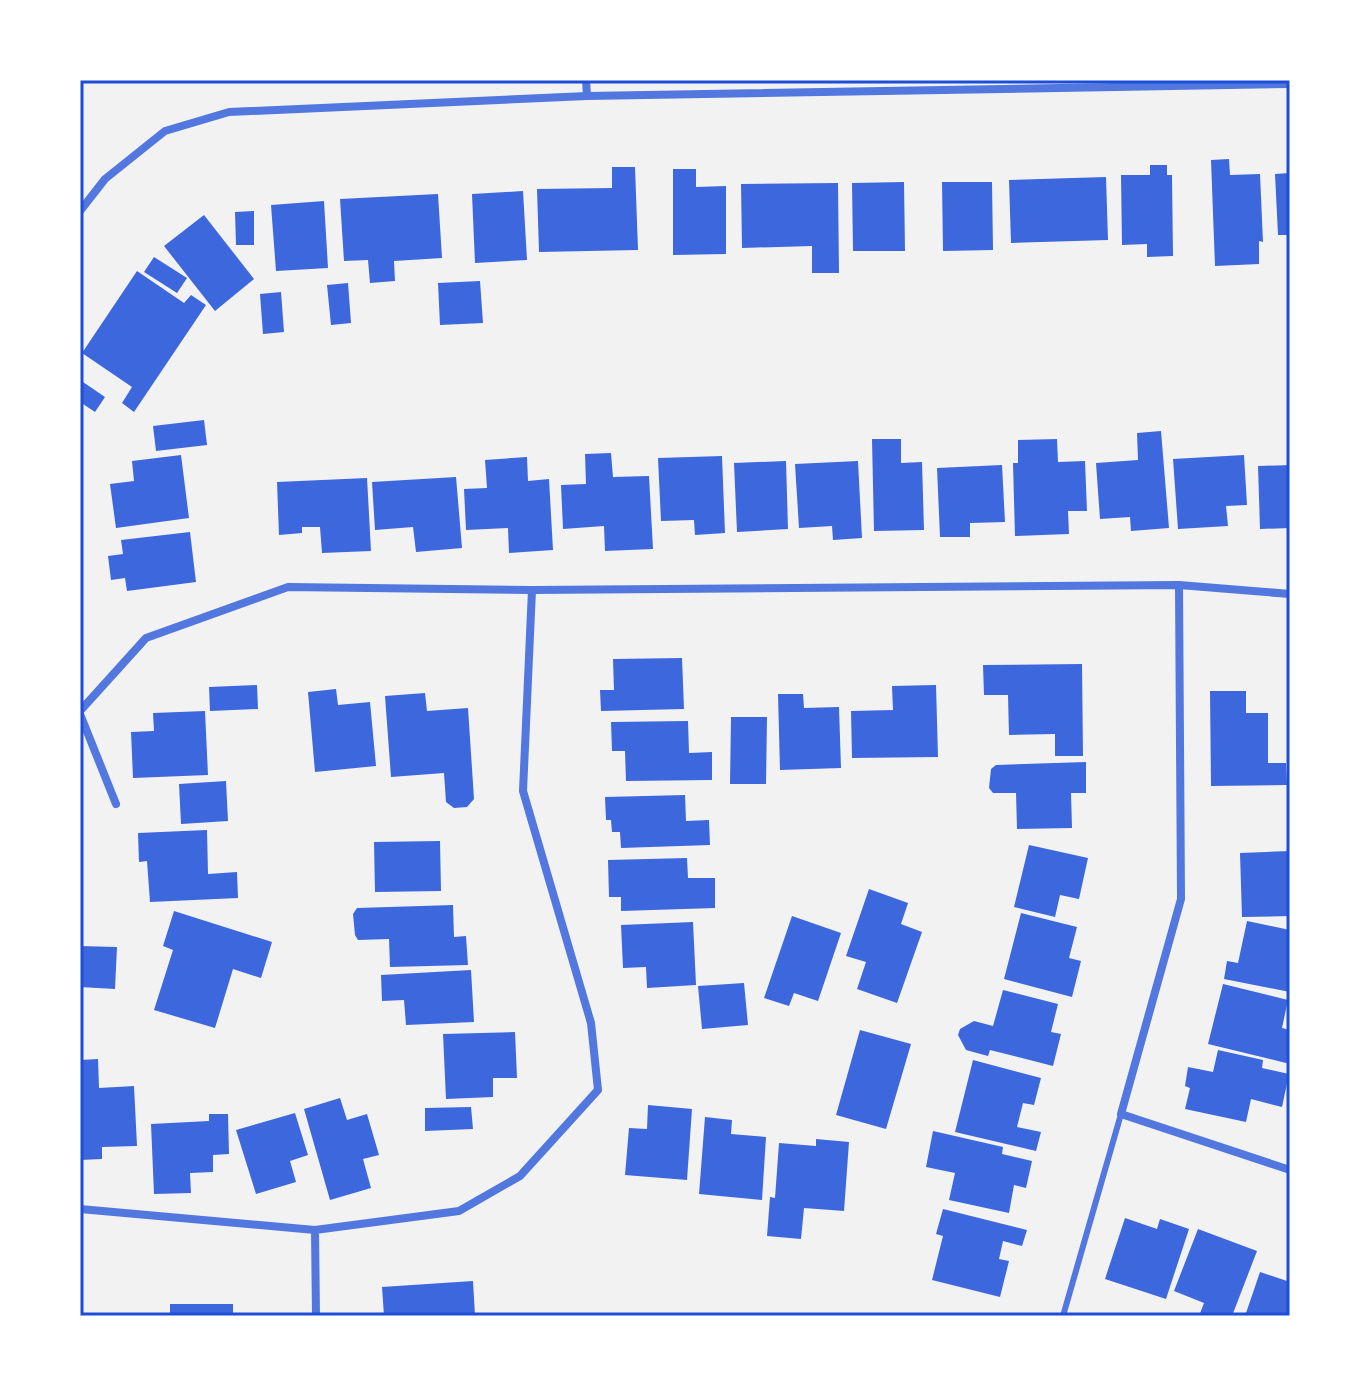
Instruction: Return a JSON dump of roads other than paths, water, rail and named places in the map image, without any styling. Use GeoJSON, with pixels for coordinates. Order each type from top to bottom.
{"type":"FeatureCollection","features":[{"type":"Feature","properties":{"kind":"street"},"geometry":{"type":"LineString","coordinates":[[586,80],[587,96]]}},
{"type":"Feature","properties":{"kind":"street"},"geometry":{"type":"LineString","coordinates":[[80,211],[105,179],[165,131],[229,112],[587,96],[1290,84]]}},
{"type":"Feature","properties":{"kind":"street"},"geometry":{"type":"LineString","coordinates":[[1179,585],[1181,899],[1121,1114],[1290,1170]]}},
{"type":"Feature","properties":{"kind":"street"},"geometry":{"type":"LineString","coordinates":[[116,804],[80,712],[146,638],[288,587],[532,590],[1179,585],[1290,594]]}},
{"type":"Feature","properties":{"kind":"street"},"geometry":{"type":"LineString","coordinates":[[80,1209],[315,1230],[459,1211],[520,1176],[598,1090],[591,1023],[523,791],[532,590]]}},
{"type":"Feature","properties":{"kind":"street"},"geometry":{"type":"LineString","coordinates":[[315,1230],[316,1316]]}},
{"type":"Feature","properties":{"kind":"lane"},"geometry":{"type":"LineString","coordinates":[[1063,1316],[1121,1114]]}}]}
